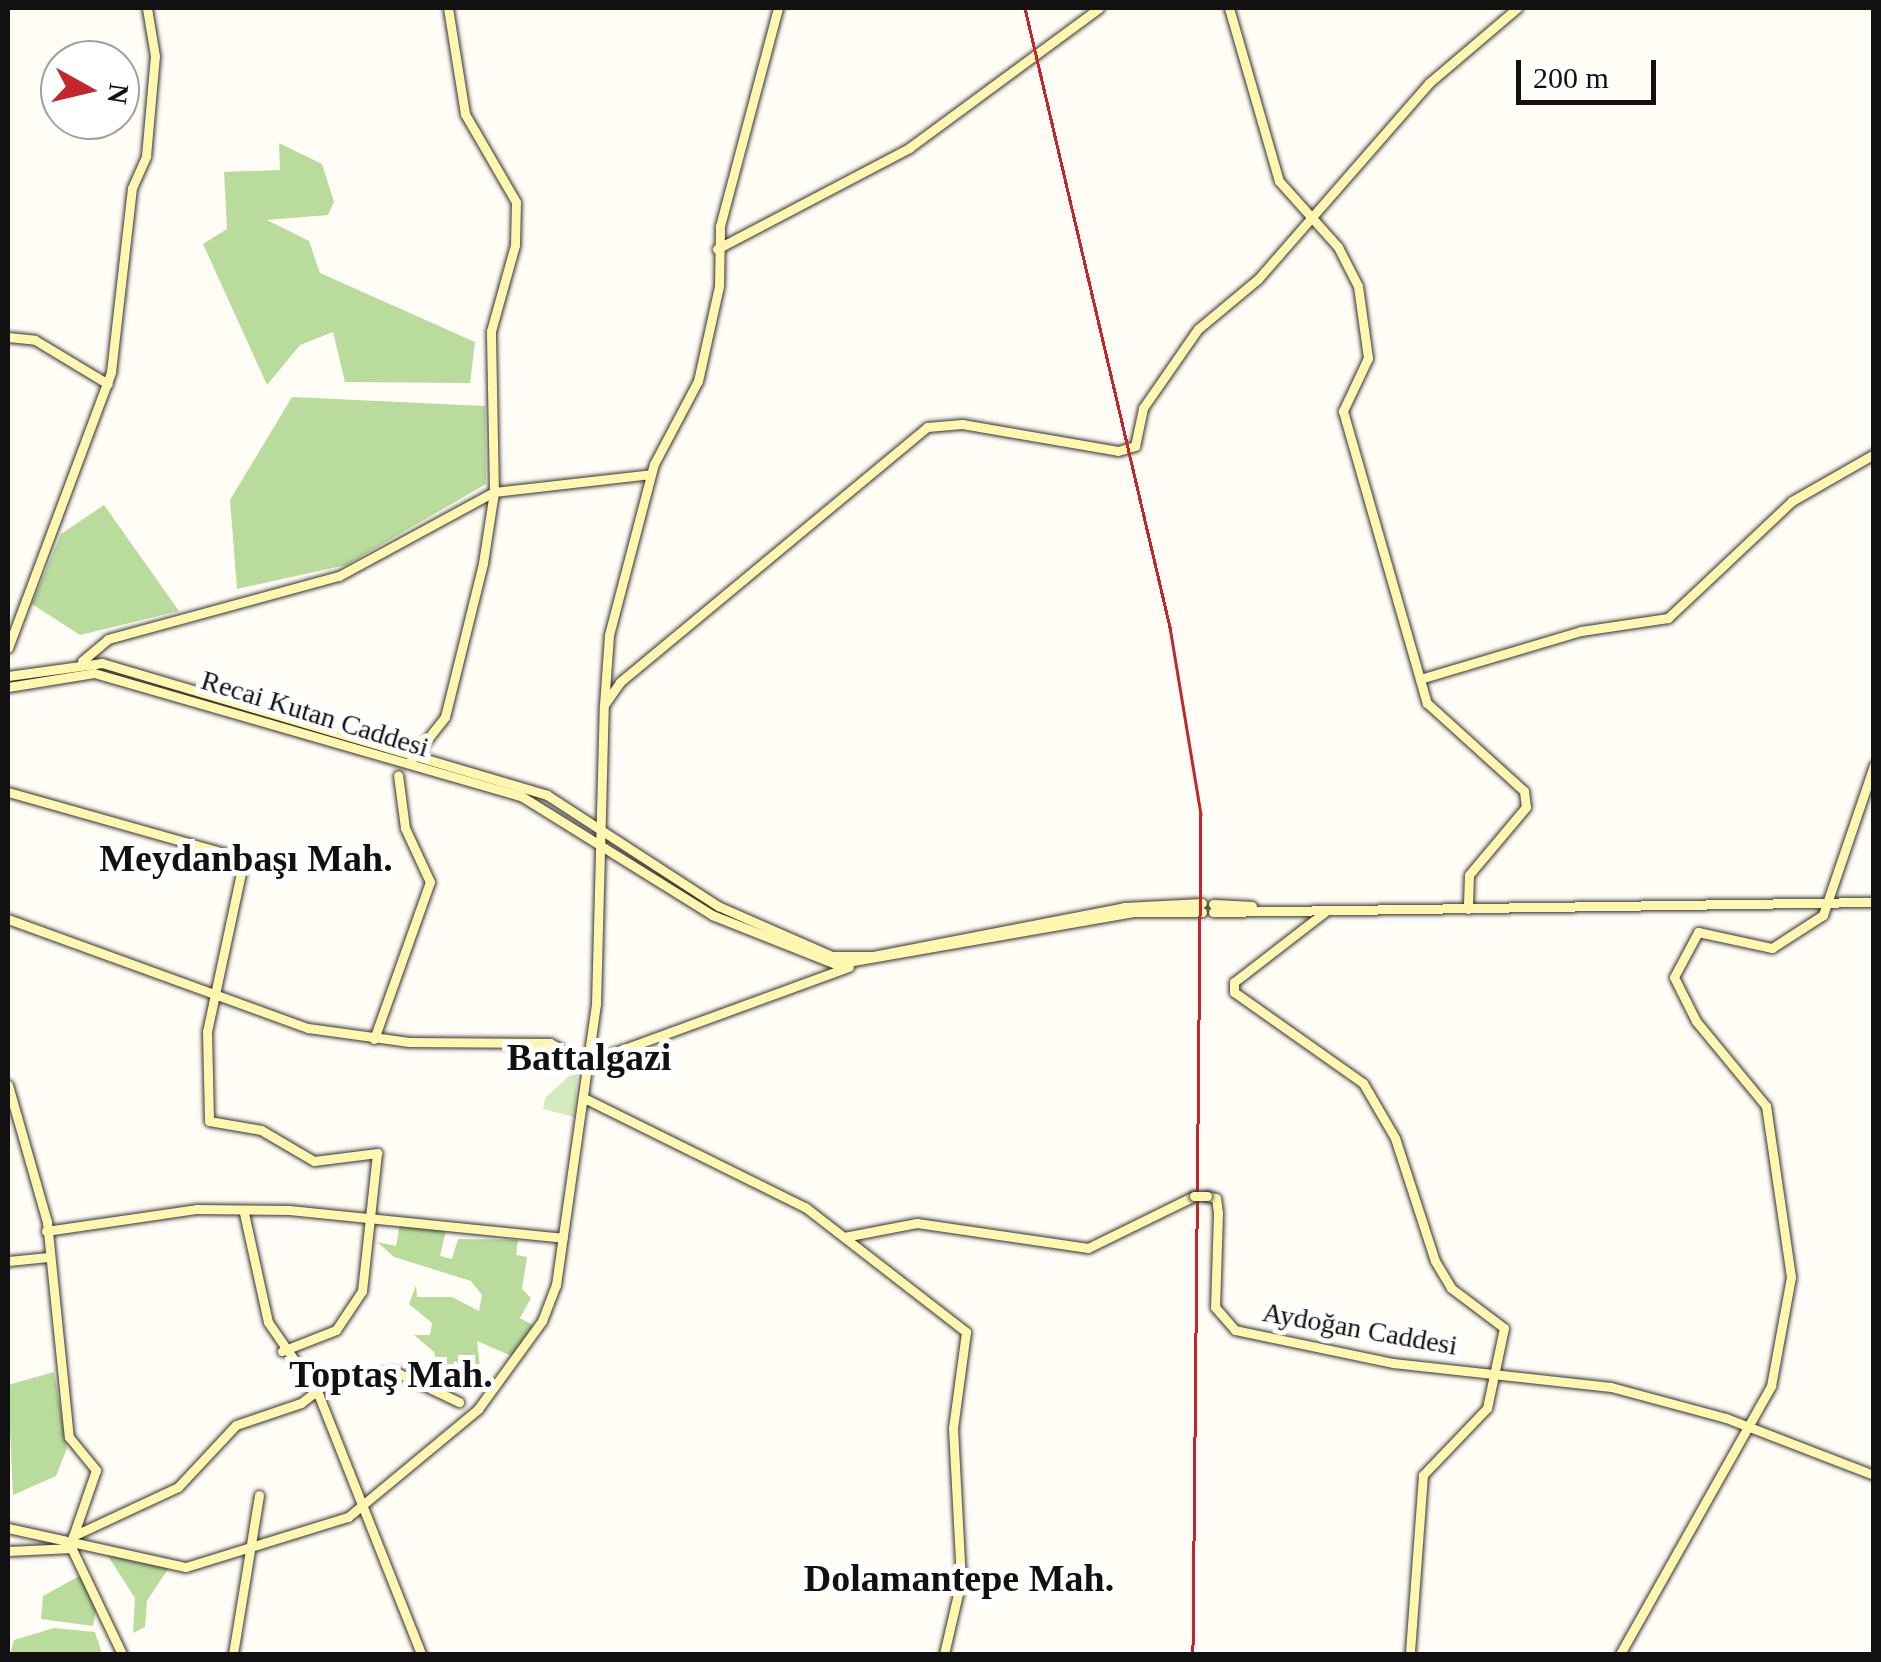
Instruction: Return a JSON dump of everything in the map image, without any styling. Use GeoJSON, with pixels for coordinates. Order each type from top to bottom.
{"type":"FeatureCollection","features":[{"type":"Feature","properties":{"kind":"street"},"geometry":{"type":"LineString","coordinates":[[8,648],[108,384],[132,188],[146,156],[154,56],[148,8]]}},
{"type":"Feature","properties":{"kind":"street"},"geometry":{"type":"LineString","coordinates":[[374,1039],[430,882],[406,828],[403,767],[454,692],[494,492],[491,330],[511,267],[516,202],[465,114],[448,8]]}},
{"type":"Feature","properties":{"kind":"street"},"geometry":{"type":"LineString","coordinates":[[8,1528],[168,1569],[360,1508],[428,1458],[504,1376],[542,1321],[564,1238],[584,1098],[602,874],[597,842],[609,635],[652,474],[698,380],[717,249],[778,8]]}},
{"type":"Feature","properties":{"kind":"street"},"geometry":{"type":"LineString","coordinates":[[717,249],[909,148],[1099,8]]}},
{"type":"Feature","properties":{"kind":"street"},"geometry":{"type":"LineString","coordinates":[[1229,8],[1279,181],[1310,216],[1358,286],[1368,358],[1343,411],[1420,679],[1436,716],[1524,792],[1526,806],[1476,860],[1468,908]]}},
{"type":"Feature","properties":{"kind":"street"},"geometry":{"type":"LineString","coordinates":[[604,706],[620,682],[927,427],[962,424],[1118,451],[1135,446],[1142,408],[1198,329],[1258,279],[1429,83],[1517,8]]}},
{"type":"Feature","properties":{"kind":"street"},"geometry":{"type":"LineString","coordinates":[[8,337],[36,340],[108,384]]}},
{"type":"Feature","properties":{"kind":"street"},"geometry":{"type":"LineString","coordinates":[[1420,679],[1581,632],[1668,618],[1792,501],[1874,454]]}},
{"type":"Feature","properties":{"kind":"street"},"geometry":{"type":"LineString","coordinates":[[82,662],[108,639],[339,576],[494,492],[652,474]]}},
{"type":"Feature","properties":{"kind":"street","name":"Recai Kutan Caddesi"},"geometry":{"type":"LineString","coordinates":[[8,676],[82,662],[403,767],[548,795],[718,906],[850,962]]}},
{"type":"Feature","properties":{"kind":"street","name":"Recai Kutan Caddesi"},"geometry":{"type":"LineString","coordinates":[[8,687],[94,673],[403,767],[551,806],[616,855],[712,915],[850,962]]}},
{"type":"Feature","properties":{"kind":"street"},"geometry":{"type":"LineString","coordinates":[[1620,1654],[1770,1386],[1790,1277],[1766,1106],[1696,1021],[1674,977],[1698,932],[1772,948],[1830,905],[1846,824],[1874,765]]}},
{"type":"Feature","properties":{"kind":"street"},"geometry":{"type":"LineString","coordinates":[[8,792],[244,859],[212,999],[210,1120],[261,1130],[314,1162],[377,1153],[365,1216],[372,1258],[362,1291],[336,1330],[282,1351]]}},
{"type":"Feature","properties":{"kind":"street"},"geometry":{"type":"LineString","coordinates":[[602,874],[616,855]]}},
{"type":"Feature","properties":{"kind":"street"},"geometry":{"type":"LineString","coordinates":[[8,919],[212,999],[374,1039],[550,1043],[586,1063],[850,962],[1124,907],[1310,911],[1874,902]]}},
{"type":"Feature","properties":{"kind":"street"},"geometry":{"type":"LineString","coordinates":[[1326,910],[1234,982],[1234,992],[1363,1083],[1394,1138],[1435,1261],[1451,1288],[1504,1328],[1487,1408],[1423,1475],[1410,1654]]}},
{"type":"Feature","properties":{"kind":"street"},"geometry":{"type":"LineString","coordinates":[[8,1085],[46,1231],[64,1327],[58,1369],[69,1437],[96,1470],[72,1543],[122,1654]]}},
{"type":"Feature","properties":{"kind":"street"},"geometry":{"type":"LineString","coordinates":[[584,1098],[804,1207],[966,1332],[953,1428],[962,1581],[944,1654]]}},
{"type":"Feature","properties":{"kind":"street","name":"Aydoğan Caddesi"},"geometry":{"type":"LineString","coordinates":[[844,1237],[918,1223],[1088,1248],[1194,1196],[1216,1198],[1219,1321],[1337,1354],[1610,1387],[1748,1427],[1874,1475]]}},
{"type":"Feature","properties":{"kind":"street"},"geometry":{"type":"LineString","coordinates":[[46,1231],[197,1210],[365,1216],[564,1238]]}},
{"type":"Feature","properties":{"kind":"street"},"geometry":{"type":"LineString","coordinates":[[244,1214],[282,1351],[316,1392],[422,1654]]}},
{"type":"Feature","properties":{"kind":"street"},"geometry":{"type":"LineString","coordinates":[[8,1260],[48,1257]]}},
{"type":"Feature","properties":{"kind":"street"},"geometry":{"type":"LineString","coordinates":[[8,1551],[72,1543],[178,1487],[236,1425],[316,1392],[338,1378],[386,1371],[460,1402]]}},
{"type":"Feature","properties":{"kind":"street"},"geometry":{"type":"LineString","coordinates":[[233,1654],[246,1544],[259,1495]]}},
{"type":"Feature","properties":{"kind":"green space"},"geometry":{"type":"Polygon","coordinates":[[[279,143],[322,164],[334,202],[328,215],[267,220],[309,241],[320,273],[475,342],[470,383],[345,382],[333,332],[300,345],[267,385],[203,244],[227,229],[224,172],[280,170],[279,143]]]}},
{"type":"Feature","properties":{"kind":"green space"},"geometry":{"type":"Polygon","coordinates":[[[292,397],[485,406],[486,484],[346,565],[237,589],[230,500],[292,397]]]}},
{"type":"Feature","properties":{"kind":"green space"},"geometry":{"type":"Polygon","coordinates":[[[104,505],[179,611],[80,635],[32,604],[61,534],[104,505]]]}},
{"type":"Feature","properties":{"kind":"green space"},"geometry":{"type":"Polygon","coordinates":[[[578,1068],[574,1117],[543,1109],[545,1098],[578,1068]]]}},
{"type":"Feature","properties":{"kind":"green space"},"geometry":{"type":"Polygon","coordinates":[[[400,1224],[447,1226],[440,1256],[452,1259],[458,1239],[518,1240],[516,1255],[527,1257],[522,1289],[531,1298],[520,1318],[533,1325],[512,1356],[477,1341],[481,1375],[454,1361],[454,1380],[440,1375],[434,1352],[414,1335],[430,1335],[432,1323],[409,1304],[416,1285],[417,1297],[452,1297],[479,1311],[482,1295],[471,1281],[394,1257],[377,1242],[396,1246],[400,1224]]]}},
{"type":"Feature","properties":{"kind":"green space"},"geometry":{"type":"Polygon","coordinates":[[[54,1372],[67,1448],[56,1476],[13,1495],[8,1385],[54,1372]]]}},
{"type":"Feature","properties":{"kind":"green space"},"geometry":{"type":"Polygon","coordinates":[[[129,1555],[168,1569],[147,1601],[145,1627],[133,1633],[135,1598],[108,1556],[129,1555]]]}},
{"type":"Feature","properties":{"kind":"green space"},"geometry":{"type":"Polygon","coordinates":[[[83,1574],[98,1597],[93,1626],[41,1619],[43,1596],[83,1574]]]}},
{"type":"Feature","properties":{"kind":"green space"},"geometry":{"type":"Polygon","coordinates":[[[54,1628],[95,1632],[102,1654],[10,1654],[14,1640],[54,1628]]]}},
{"type":"Feature","properties":{"kind":"railway"},"geometry":{"type":"LineString","coordinates":[[1025,8],[1170,627],[1201,814],[1193,1654]]}},
{"type":"Feature","properties":{"kind":"district","name":"Meydanbaşı Mah."},"geometry":{"type":"Point","coordinates":[246,859]}},
{"type":"Feature","properties":{"kind":"district","name":"Battalgazi"},"geometry":{"type":"Point","coordinates":[589,1058]}},
{"type":"Feature","properties":{"kind":"district","name":"Toptaş Mah."},"geometry":{"type":"Point","coordinates":[391,1375]}},
{"type":"Feature","properties":{"kind":"district","name":"Dolamantepe Mah."},"geometry":{"type":"Point","coordinates":[959,1579]}}]}
